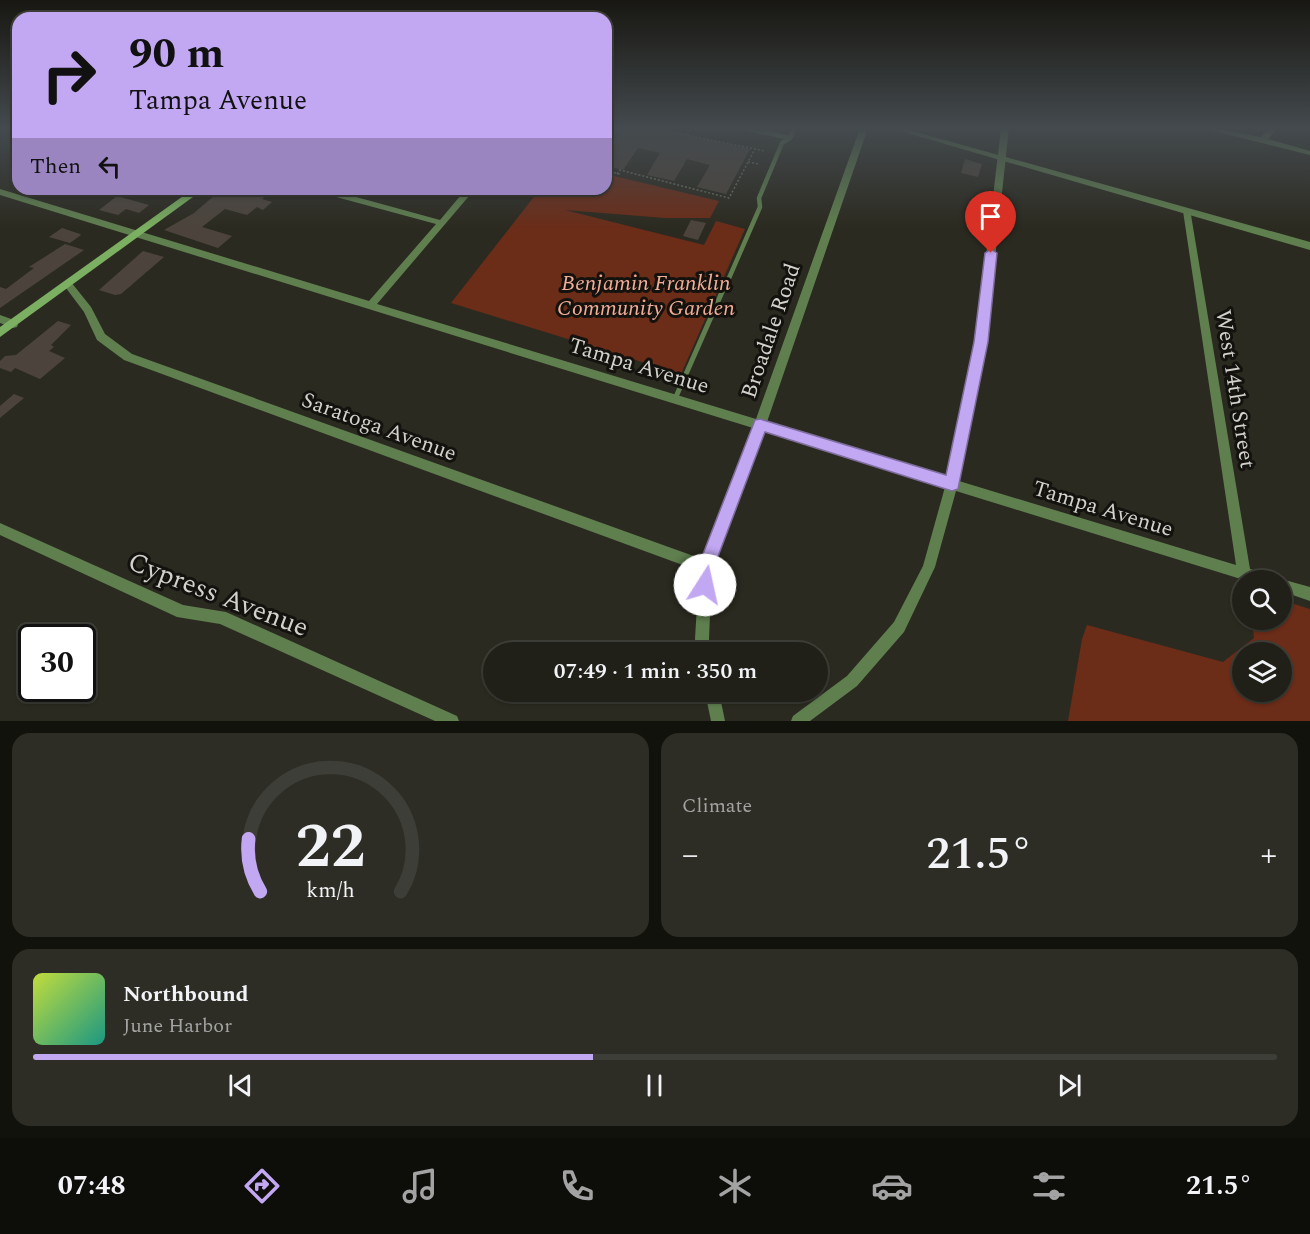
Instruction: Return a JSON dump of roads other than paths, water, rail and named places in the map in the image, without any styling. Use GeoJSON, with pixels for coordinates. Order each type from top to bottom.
{"type":"FeatureCollection","features":[{"type":"Feature","properties":{"kind":"main road"},"geometry":{"type":"LineString","coordinates":[[0,333],[191,195]]}},
{"type":"Feature","properties":{"kind":"street","name":"Broadale Road"},"geometry":{"type":"LineString","coordinates":[[702,642],[706,567],[760,425],[852,162]]}},
{"type":"Feature","properties":{"kind":"street"},"geometry":{"type":"LineString","coordinates":[[798,721],[852,681],[899,627],[929,567],[952,484],[981,342],[1002,162]]}},
{"type":"Feature","properties":{"kind":"street"},"geometry":{"type":"LineString","coordinates":[[1015,162],[1310,246]]}},
{"type":"Feature","properties":{"kind":"street","name":"Tampa Avenue"},"geometry":{"type":"LineString","coordinates":[[0,192],[1232,570]]}},
{"type":"Feature","properties":{"kind":"street"},"geometry":{"type":"LineString","coordinates":[[340,195],[442,222]]}},
{"type":"Feature","properties":{"kind":"street"},"geometry":{"type":"LineString","coordinates":[[370,306],[466,195]]}},
{"type":"Feature","properties":{"kind":"street","name":"West 14th Street"},"geometry":{"type":"LineString","coordinates":[[1188,211],[1243,570]]}},
{"type":"Feature","properties":{"kind":"street","name":"Saratoga Avenue"},"geometry":{"type":"LineString","coordinates":[[68,284],[88,310],[101,337],[128,357],[706,567]]}},
{"type":"Feature","properties":{"kind":"street"},"geometry":{"type":"LineString","coordinates":[[0,319],[13,324]]}},
{"type":"Feature","properties":{"kind":"street","name":"Cypress Avenue"},"geometry":{"type":"LineString","coordinates":[[0,529],[182,612],[221,617],[452,721]]}},
{"type":"Feature","properties":{"kind":"street"},"geometry":{"type":"LineString","coordinates":[[1292,588],[1310,594]]}},
{"type":"Feature","properties":{"kind":"street"},"geometry":{"type":"LineString","coordinates":[[714,702],[718,721]]}},
{"type":"Feature","properties":{"kind":"lane"},"geometry":{"type":"LineString","coordinates":[[675,399],[760,207],[759,198],[774,162]]}},
{"type":"Feature","properties":{"kind":"park label","name":"Benjamin Franklin Community Garden"},"geometry":{"type":"Point","coordinates":[646,296]}}]}
